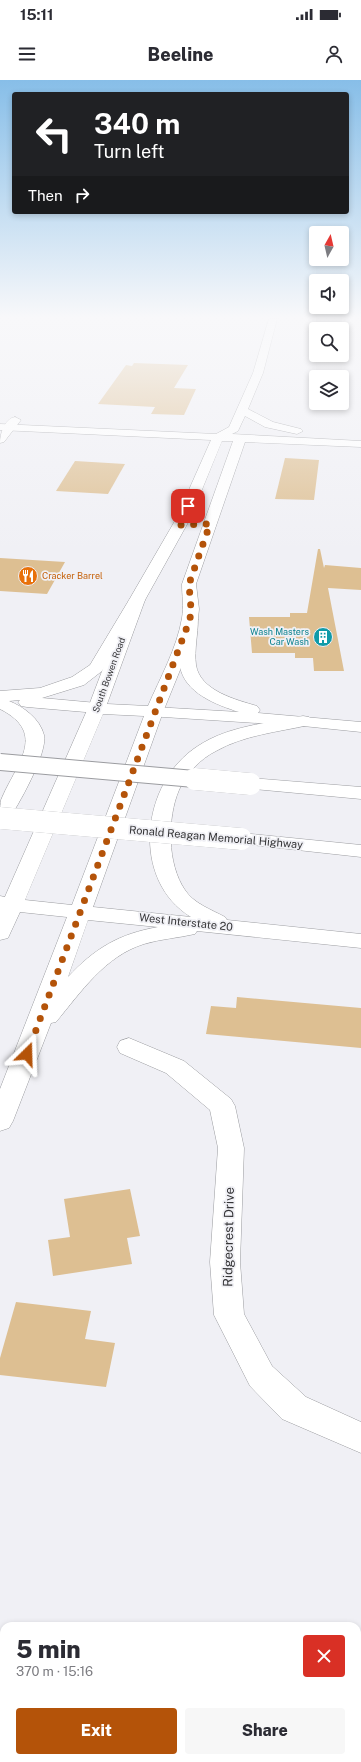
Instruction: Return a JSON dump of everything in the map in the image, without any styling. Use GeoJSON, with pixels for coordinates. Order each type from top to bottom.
{"type":"FeatureCollection","features":[{"type":"Feature","properties":{"kind":"main road"},"geometry":{"type":"LineString","coordinates":[[248,397],[237,434],[235,453],[189,584],[191,609],[188,666],[191,676],[206,692],[232,705],[303,721]]}},
{"type":"Feature","properties":{"kind":"main road"},"geometry":{"type":"LineString","coordinates":[[243,411],[270,425],[308,433]]}},
{"type":"Feature","properties":{"kind":"main road"},"geometry":{"type":"LineString","coordinates":[[0,419],[8,425],[218,438],[237,434],[298,441],[361,444]]}},
{"type":"Feature","properties":{"kind":"main road"},"geometry":{"type":"LineString","coordinates":[[8,425],[237,434],[308,433],[361,435]]}},
{"type":"Feature","properties":{"kind":"main road"},"geometry":{"type":"LineString","coordinates":[[0,440],[8,425]]}},
{"type":"Feature","properties":{"kind":"main road"},"geometry":{"type":"LineString","coordinates":[[167,435],[196,443],[212,453]]}},
{"type":"Feature","properties":{"kind":"main road","name":"South Bowen Road"},"geometry":{"type":"LineString","coordinates":[[0,933],[6,904],[97,708],[137,600],[179,525],[218,438]]}},
{"type":"Feature","properties":{"kind":"main road"},"geometry":{"type":"LineString","coordinates":[[235,453],[264,444],[298,441]]}},
{"type":"Feature","properties":{"kind":"main road"},"geometry":{"type":"LineString","coordinates":[[179,525],[210,524]]}},
{"type":"Feature","properties":{"kind":"main road"},"geometry":{"type":"LineString","coordinates":[[0,696],[42,692],[78,681],[96,668],[137,600]]}},
{"type":"Feature","properties":{"kind":"main road"},"geometry":{"type":"LineString","coordinates":[[0,1121],[38,1026],[190,619]]}},
{"type":"Feature","properties":{"kind":"main road"},"geometry":{"type":"LineString","coordinates":[[0,700],[154,712],[303,721],[361,727]]}},
{"type":"Feature","properties":{"kind":"main road"},"geometry":{"type":"LineString","coordinates":[[0,703],[20,714],[32,728],[35,737],[31,759],[0,818]]}},
{"type":"Feature","properties":{"kind":"main road"},"geometry":{"type":"LineString","coordinates":[[218,926],[193,908],[176,893],[166,873],[161,854],[163,814],[170,790],[191,760],[217,743],[242,735],[303,721]]}},
{"type":"Feature","properties":{"kind":"main road"},"geometry":{"type":"LineString","coordinates":[[0,762],[361,793]]}},
{"type":"Feature","properties":{"kind":"main road","name":"Ronald Reagan Memorial Highway"},"geometry":{"type":"LineString","coordinates":[[0,818],[361,851]]}},
{"type":"Feature","properties":{"kind":"main road","name":"West Interstate 20"},"geometry":{"type":"LineString","coordinates":[[6,904],[361,941]]}},
{"type":"Feature","properties":{"kind":"main road"},"geometry":{"type":"LineString","coordinates":[[38,1026],[92,965],[118,946],[143,938],[218,926]]}},
{"type":"Feature","properties":{"kind":"main road","name":"Ridgecrest Drive"},"geometry":{"type":"LineString","coordinates":[[129,1047],[175,1067],[222,1106],[231,1148],[225,1262],[228,1315],[261,1376],[294,1408],[361,1438]]}},
{"type":"Feature","properties":{"kind":"building"},"geometry":{"type":"Polygon","coordinates":[[[103,397],[192,397],[184,415],[151,414],[155,407],[98,404],[103,397]]]}},
{"type":"Feature","properties":{"kind":"building"},"geometry":{"type":"Polygon","coordinates":[[[285,458],[319,460],[314,500],[275,499],[285,458]]]}},
{"type":"Feature","properties":{"kind":"building"},"geometry":{"type":"Polygon","coordinates":[[[75,461],[125,464],[108,494],[56,491],[75,461]]]}},
{"type":"Feature","properties":{"kind":"building"},"geometry":{"type":"Polygon","coordinates":[[[318,549],[320,549],[324,568],[325,565],[361,568],[361,590],[328,588],[344,671],[314,671],[313,658],[295,658],[295,653],[252,653],[249,617],[290,617],[290,613],[307,613],[318,549]]]}},
{"type":"Feature","properties":{"kind":"building","name":"Cracker Barrel"},"geometry":{"type":"Polygon","coordinates":[[[0,558],[65,562],[47,594],[0,591],[0,558]]]}},
{"type":"Feature","properties":{"kind":"building"},"geometry":{"type":"Polygon","coordinates":[[[237,997],[361,1008],[361,1048],[206,1034],[211,1006],[236,1008],[237,997]]]}},
{"type":"Feature","properties":{"kind":"building"},"geometry":{"type":"Polygon","coordinates":[[[130,1189],[140,1236],[127,1238],[132,1264],[53,1276],[48,1240],[70,1237],[64,1199],[130,1189]]]}},
{"type":"Feature","properties":{"kind":"building"},"geometry":{"type":"Polygon","coordinates":[[[16,1302],[91,1311],[85,1339],[115,1343],[106,1387],[0,1375],[0,1358],[16,1302]]]}},
{"type":"Feature","properties":{"kind":"place","name":"Cracker Barrel"},"geometry":{"type":"Point","coordinates":[28,576]}},
{"type":"Feature","properties":{"kind":"place","name":"Wash Masters Car Wash"},"geometry":{"type":"Point","coordinates":[323,637]}},
{"type":"Feature","properties":{"kind":"route"},"geometry":{"type":"LineString","coordinates":[[27,1054],[190,619],[191,609],[189,584],[210,524],[179,525],[188,506]]}}]}
